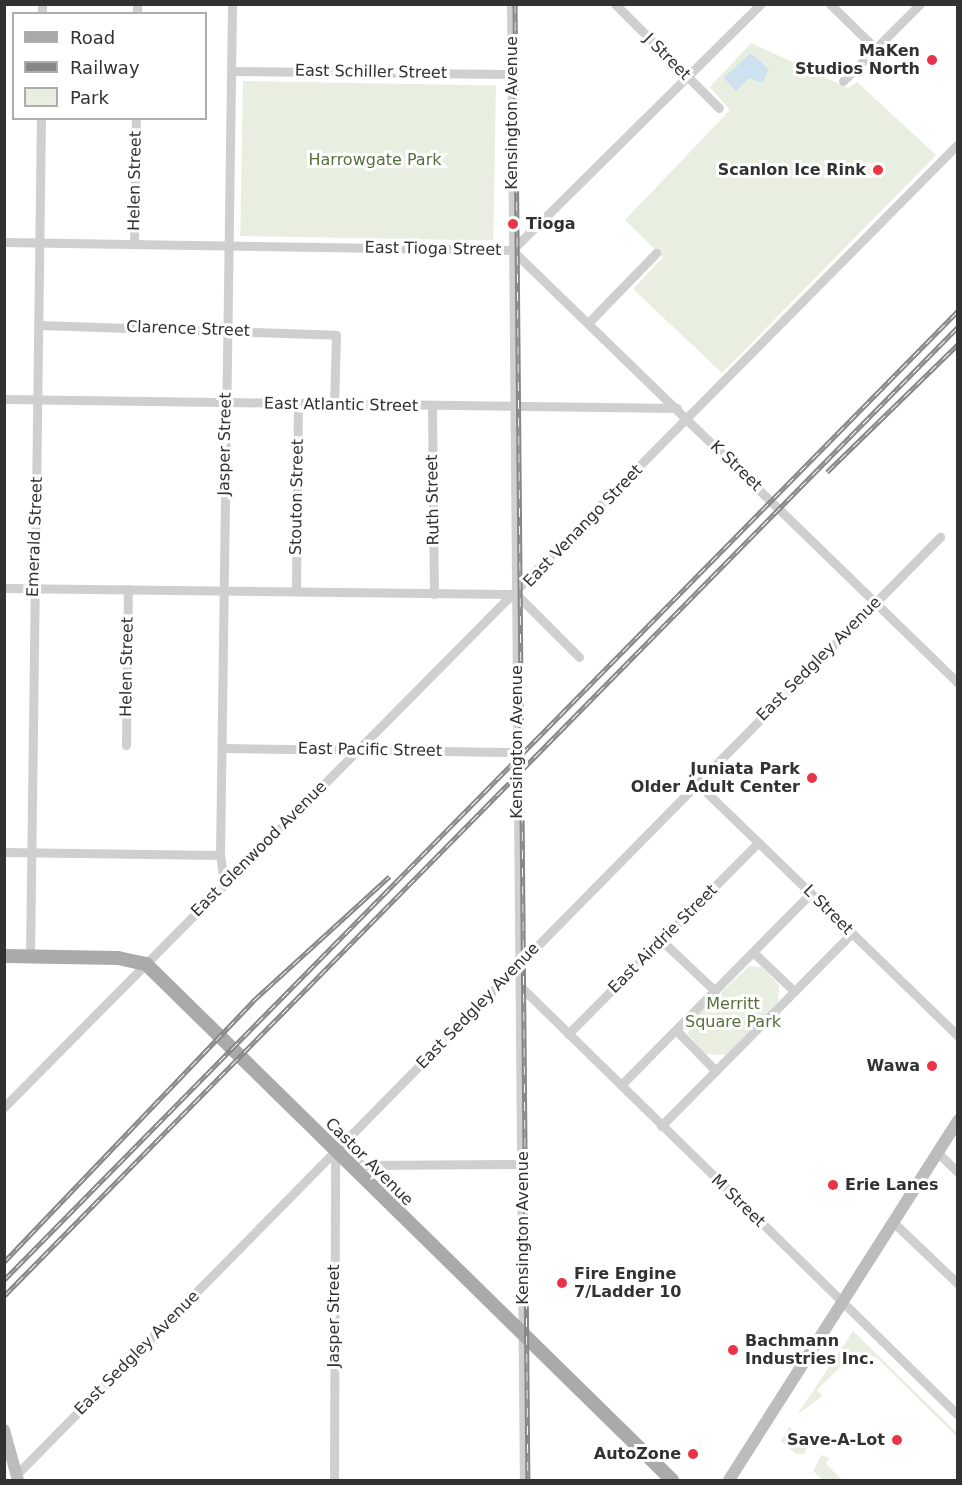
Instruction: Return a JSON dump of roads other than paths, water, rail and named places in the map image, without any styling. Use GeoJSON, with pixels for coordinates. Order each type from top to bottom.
{"type":"FeatureCollection","features":[{"type":"Feature","properties":{"kind":"main road"},"geometry":{"type":"LineString","coordinates":[[4,956],[146,964]]}},
{"type":"Feature","properties":{"kind":"main road","name":"Castor Avenue"},"geometry":{"type":"LineString","coordinates":[[146,964],[523,1338],[672,1480]]}},
{"type":"Feature","properties":{"kind":"main road"},"geometry":{"type":"LineString","coordinates":[[729,1480],[957,1120]]}},
{"type":"Feature","properties":{"kind":"main road"},"geometry":{"type":"LineString","coordinates":[[4,1430],[17,1478]]}},
{"type":"Feature","properties":{"kind":"street","name":"Jasper Street"},"geometry":{"type":"LineString","coordinates":[[224,883],[220,855],[232,4]]}},
{"type":"Feature","properties":{"kind":"street","name":"Kensington Avenue"},"geometry":{"type":"LineString","coordinates":[[512,4],[512,250],[525,1480]]}},
{"type":"Feature","properties":{"kind":"street","name":"J Street"},"geometry":{"type":"LineString","coordinates":[[615,4],[719,108]]}},
{"type":"Feature","properties":{"kind":"street","name":"East Tioga Street"},"geometry":{"type":"LineString","coordinates":[[4,242],[512,250],[761,4]]}},
{"type":"Feature","properties":{"kind":"street"},"geometry":{"type":"LineString","coordinates":[[830,4],[876,49]]}},
{"type":"Feature","properties":{"kind":"street"},"geometry":{"type":"LineString","coordinates":[[843,81],[920,4]]}},
{"type":"Feature","properties":{"kind":"street","name":"East Schiller Street"},"geometry":{"type":"LineString","coordinates":[[231,71],[512,74]]}},
{"type":"Feature","properties":{"kind":"street","name":"Emerald Street"},"geometry":{"type":"LineString","coordinates":[[30,956],[33,588],[41,120]]}},
{"type":"Feature","properties":{"kind":"street","name":"Helen Street"},"geometry":{"type":"LineString","coordinates":[[134,244],[136,120]]}},
{"type":"Feature","properties":{"kind":"street","name":"East Venango Street"},"geometry":{"type":"LineString","coordinates":[[4,588],[516,594],[957,144]]}},
{"type":"Feature","properties":{"kind":"street","name":"K Street"},"geometry":{"type":"LineString","coordinates":[[512,250],[677,408],[957,683]]}},
{"type":"Feature","properties":{"kind":"street"},"geometry":{"type":"LineString","coordinates":[[588,323],[656,253]]}},
{"type":"Feature","properties":{"kind":"street","name":"Clarence Street"},"geometry":{"type":"LineString","coordinates":[[39,325],[336,335],[334,405]]}},
{"type":"Feature","properties":{"kind":"street","name":"East Atlantic Street"},"geometry":{"type":"LineString","coordinates":[[4,399],[432,407],[677,408]]}},
{"type":"Feature","properties":{"kind":"street","name":"Stouton Street"},"geometry":{"type":"LineString","coordinates":[[296,591],[298,404]]}},
{"type":"Feature","properties":{"kind":"street","name":"Ruth Street"},"geometry":{"type":"LineString","coordinates":[[432,407],[434,594]]}},
{"type":"Feature","properties":{"kind":"street","name":"East Sedgley Avenue"},"geometry":{"type":"LineString","coordinates":[[17,1478],[519,963],[699,785],[940,537]]}},
{"type":"Feature","properties":{"kind":"street","name":"Helen Street"},"geometry":{"type":"LineString","coordinates":[[126,745],[128,589]]}},
{"type":"Feature","properties":{"kind":"street"},"geometry":{"type":"LineString","coordinates":[[516,594],[579,657]]}},
{"type":"Feature","properties":{"kind":"street","name":"East Glenwood Avenue"},"geometry":{"type":"LineString","coordinates":[[4,1107],[224,883],[516,594]]}},
{"type":"Feature","properties":{"kind":"street","name":"East Pacific Street"},"geometry":{"type":"LineString","coordinates":[[223,748],[517,752]]}},
{"type":"Feature","properties":{"kind":"street","name":"L Street"},"geometry":{"type":"LineString","coordinates":[[699,785],[957,1036]]}},
{"type":"Feature","properties":{"kind":"street","name":"East Airdrie Street"},"geometry":{"type":"LineString","coordinates":[[568,1034],[758,843]]}},
{"type":"Feature","properties":{"kind":"street"},"geometry":{"type":"LineString","coordinates":[[4,852],[220,855]]}},
{"type":"Feature","properties":{"kind":"street"},"geometry":{"type":"LineString","coordinates":[[621,1085],[811,893]]}},
{"type":"Feature","properties":{"kind":"street"},"geometry":{"type":"LineString","coordinates":[[662,1126],[852,933]]}},
{"type":"Feature","properties":{"kind":"street"},"geometry":{"type":"LineString","coordinates":[[662,941],[715,991]]}},
{"type":"Feature","properties":{"kind":"street"},"geometry":{"type":"LineString","coordinates":[[753,952],[794,991]]}},
{"type":"Feature","properties":{"kind":"street","name":"M Street"},"geometry":{"type":"LineString","coordinates":[[520,986],[957,1414]]}},
{"type":"Feature","properties":{"kind":"street"},"geometry":{"type":"LineString","coordinates":[[676,1030],[716,1071]]}},
{"type":"Feature","properties":{"kind":"street","name":"Jasper Street"},"geometry":{"type":"LineString","coordinates":[[334,1480],[335,1152]]}},
{"type":"Feature","properties":{"kind":"street"},"geometry":{"type":"LineString","coordinates":[[335,1152],[363,1165],[522,1164]]}},
{"type":"Feature","properties":{"kind":"street"},"geometry":{"type":"LineString","coordinates":[[937,1152],[957,1172]]}},
{"type":"Feature","properties":{"kind":"street"},"geometry":{"type":"LineString","coordinates":[[893,1222],[957,1284]]}},
{"type":"Feature","properties":{"kind":"water"},"geometry":{"type":"Polygon","coordinates":[[[750,53],[769,69],[762,83],[749,78],[736,91],[724,78],[750,53]]]}},
{"type":"Feature","properties":{"kind":"railway"},"geometry":{"type":"LineString","coordinates":[[515,4],[528,1480]]}},
{"type":"Feature","properties":{"kind":"railway"},"geometry":{"type":"LineString","coordinates":[[4,1280],[958,311]]}},
{"type":"Feature","properties":{"kind":"railway"},"geometry":{"type":"LineString","coordinates":[[4,1296],[958,327]]}},
{"type":"Feature","properties":{"kind":"railway"},"geometry":{"type":"LineString","coordinates":[[827,472],[958,344]]}},
{"type":"Feature","properties":{"kind":"railway"},"geometry":{"type":"LineString","coordinates":[[4,1262],[253,1001],[390,876]]}},
{"type":"Feature","properties":{"kind":"place","name":"MaKen Studios North"},"geometry":{"type":"Point","coordinates":[932,60]}},
{"type":"Feature","properties":{"kind":"place","name":"Scanlon Ice Rink"},"geometry":{"type":"Point","coordinates":[878,170]}},
{"type":"Feature","properties":{"kind":"place","name":"Tioga"},"geometry":{"type":"Point","coordinates":[513,224]}},
{"type":"Feature","properties":{"kind":"place","name":"Juniata Park Older Adult Center"},"geometry":{"type":"Point","coordinates":[812,778]}},
{"type":"Feature","properties":{"kind":"place","name":"Wawa"},"geometry":{"type":"Point","coordinates":[932,1066]}},
{"type":"Feature","properties":{"kind":"place","name":"Erie Lanes"},"geometry":{"type":"Point","coordinates":[833,1185]}},
{"type":"Feature","properties":{"kind":"place","name":"Fire Engine 7/Ladder 10"},"geometry":{"type":"Point","coordinates":[562,1283]}},
{"type":"Feature","properties":{"kind":"place","name":"Bachmann Industries Inc."},"geometry":{"type":"Point","coordinates":[733,1350]}},
{"type":"Feature","properties":{"kind":"place","name":"Save-A-Lot"},"geometry":{"type":"Point","coordinates":[897,1440]}},
{"type":"Feature","properties":{"kind":"place","name":"AutoZone"},"geometry":{"type":"Point","coordinates":[693,1454]}},
{"type":"Feature","properties":{"kind":"park label","name":"Harrowgate Park"},"geometry":{"type":"Point","coordinates":[375,160]}},
{"type":"Feature","properties":{"kind":"park label","name":"Merritt Square Park"},"geometry":{"type":"Point","coordinates":[733,1013]}}]}
